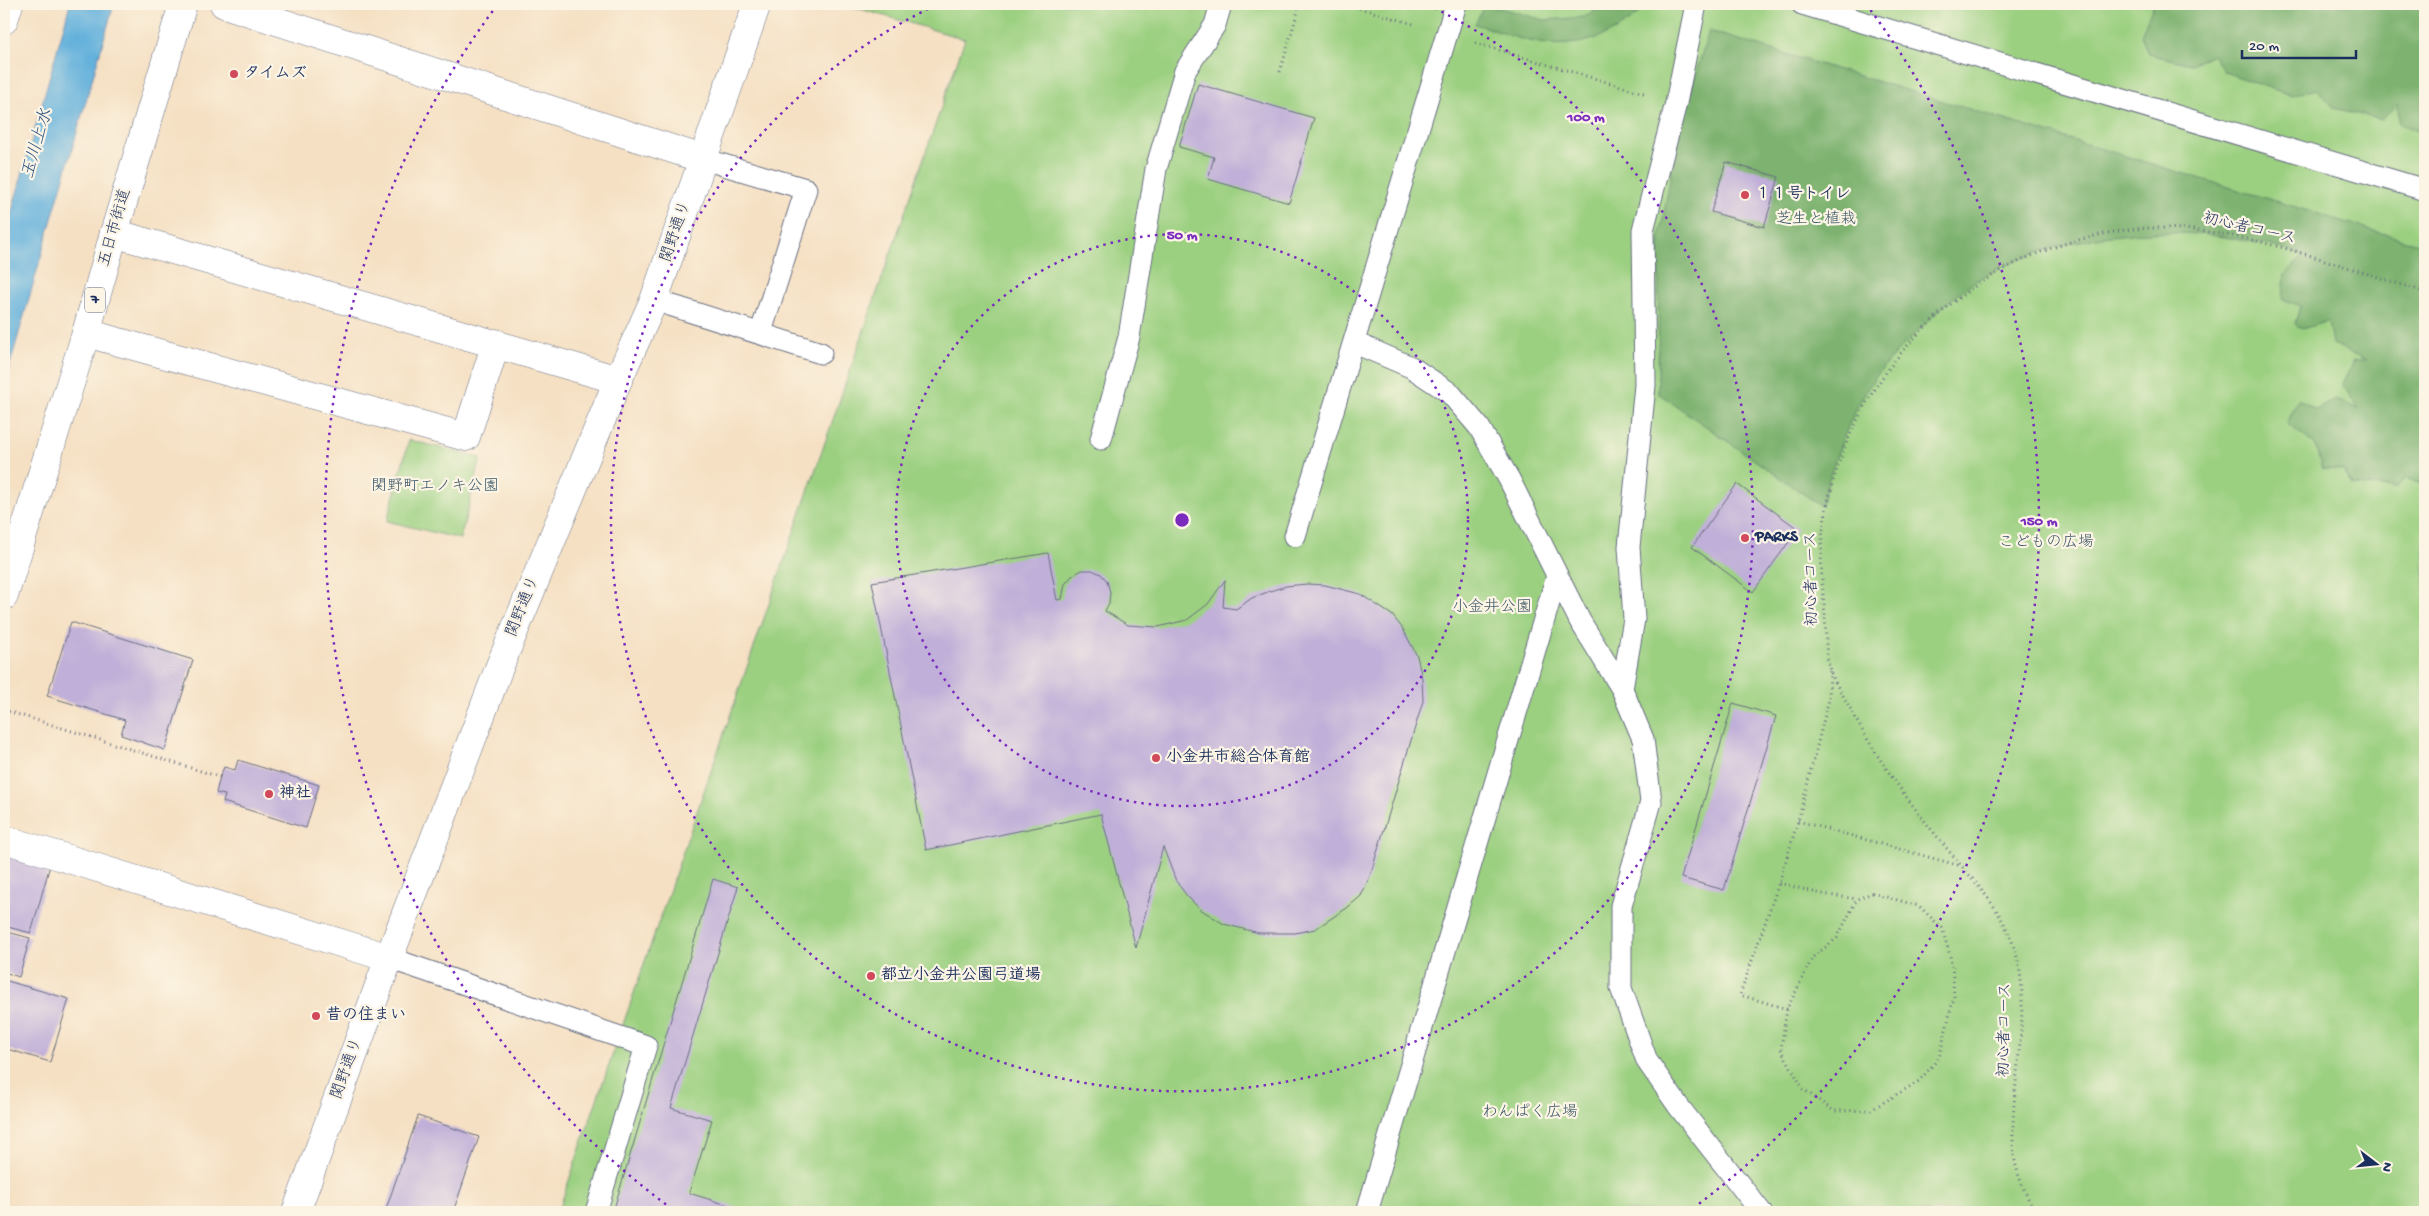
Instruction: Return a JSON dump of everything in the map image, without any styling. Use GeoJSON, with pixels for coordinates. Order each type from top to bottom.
{"type":"FeatureCollection","features":[{"type":"Feature","properties":{"kind":"street"},"geometry":{"type":"LineString","coordinates":[[4,20],[9,4]]}},
{"type":"Feature","properties":{"kind":"street","name":"五日市街道"},"geometry":{"type":"LineString","coordinates":[[4,596],[86,333],[183,4]]}},
{"type":"Feature","properties":{"kind":"street"},"geometry":{"type":"LineString","coordinates":[[224,4],[703,159]]}},
{"type":"Feature","properties":{"kind":"street","name":"関野通り"},"geometry":{"type":"LineString","coordinates":[[296,1212],[389,958],[499,668],[618,380],[654,300],[757,4]]}},
{"type":"Feature","properties":{"kind":"street"},"geometry":{"type":"LineString","coordinates":[[114,234],[496,343],[618,380]]}},
{"type":"Feature","properties":{"kind":"street"},"geometry":{"type":"LineString","coordinates":[[86,333],[466,437],[496,343]]}},
{"type":"Feature","properties":{"kind":"street"},"geometry":{"type":"LineString","coordinates":[[4,839],[389,958]]}},
{"type":"Feature","properties":{"kind":"lane"},"geometry":{"type":"LineString","coordinates":[[1101,439],[1129,338],[1156,169],[1185,71],[1215,26],[1221,4]]}},
{"type":"Feature","properties":{"kind":"lane"},"geometry":{"type":"LineString","coordinates":[[1295,536],[1355,343],[1456,4]]}},
{"type":"Feature","properties":{"kind":"lane"},"geometry":{"type":"LineString","coordinates":[[1622,689],[1634,619],[1629,548],[1645,385],[1643,230],[1676,103],[1696,4]]}},
{"type":"Feature","properties":{"kind":"lane"},"geometry":{"type":"LineString","coordinates":[[1802,4],[2425,190]]}},
{"type":"Feature","properties":{"kind":"lane"},"geometry":{"type":"LineString","coordinates":[[703,159],[806,189],[761,332]]}},
{"type":"Feature","properties":{"kind":"lane"},"geometry":{"type":"LineString","coordinates":[[654,300],[821,352]]}},
{"type":"Feature","properties":{"kind":"lane"},"geometry":{"type":"LineString","coordinates":[[1355,343],[1411,367],[1450,394],[1479,428],[1509,479],[1598,654],[1622,689],[1643,739],[1652,802],[1621,906],[1622,988],[1647,1061],[1679,1107],[1761,1212]]}},
{"type":"Feature","properties":{"kind":"lane"},"geometry":{"type":"LineString","coordinates":[[1367,1212],[1557,576]]}},
{"type":"Feature","properties":{"kind":"lane"},"geometry":{"type":"LineString","coordinates":[[389,958],[646,1046],[596,1212]]}},
{"type":"Feature","properties":{"kind":"path"},"geometry":{"type":"LineString","coordinates":[[1280,72],[1300,4]]}},
{"type":"Feature","properties":{"kind":"path"},"geometry":{"type":"LineString","coordinates":[[1345,4],[1676,103]]}},
{"type":"Feature","properties":{"kind":"path","name":"初心者コース"},"geometry":{"type":"LineString","coordinates":[[2035,1212],[2023,1188],[2014,1156],[2021,1006],[2015,949],[2003,921],[1985,892],[1961,866],[1898,788],[1866,740],[1830,669],[1822,587],[1823,525],[1848,437],[1871,393],[1886,370],[1908,343],[1949,304],[1975,285],[2005,268],[2046,250],[2099,235],[2150,228],[2210,231],[2241,238],[2425,292]]}},
{"type":"Feature","properties":{"kind":"path"},"geometry":{"type":"LineString","coordinates":[[1787,1009],[1740,995],[1780,883],[1798,821],[1829,700],[1830,669]]}},
{"type":"Feature","properties":{"kind":"path"},"geometry":{"type":"LineString","coordinates":[[4,710],[220,777]]}},
{"type":"Feature","properties":{"kind":"path"},"geometry":{"type":"LineString","coordinates":[[1798,821],[1961,866]]}},
{"type":"Feature","properties":{"kind":"path"},"geometry":{"type":"LineString","coordinates":[[1780,883],[1822,894],[1857,899],[1872,893],[1919,906],[1942,928],[1952,963],[1954,997],[1939,1058],[1919,1082],[1871,1110],[1834,1111],[1803,1089],[1781,1050],[1787,1009],[1813,957],[1837,938],[1857,899]]}},
{"type":"Feature","properties":{"kind":"green space","name":"小金井公園"},"geometry":{"type":"Polygon","coordinates":[[[843,4],[2425,4],[2425,1212],[558,1212],[965,39],[843,4]]]}},
{"type":"Feature","properties":{"kind":"green space"},"geometry":{"type":"Polygon","coordinates":[[[1485,4],[1544,20],[1585,17],[1607,4],[1647,4],[1624,25],[1596,38],[1565,44],[1549,44],[1534,42],[1475,24],[1485,4]]]}},
{"type":"Feature","properties":{"kind":"green space"},"geometry":{"type":"Polygon","coordinates":[[[2154,4],[2425,4],[2425,134],[2399,123],[2398,104],[2382,120],[2334,108],[2318,89],[2290,95],[2224,72],[2213,54],[2191,64],[2148,54],[2141,35],[2154,4]]]}},
{"type":"Feature","properties":{"kind":"green space","name":"芝生と植栽"},"geometry":{"type":"Polygon","coordinates":[[[1709,31],[2425,246],[2425,482],[2421,484],[2406,478],[2395,488],[2351,485],[2344,470],[2322,469],[2315,444],[2287,424],[2298,399],[2316,410],[2336,399],[2359,409],[2342,384],[2353,361],[2366,361],[2332,344],[2328,321],[2302,329],[2295,324],[2300,306],[2283,299],[2285,274],[2304,255],[2226,237],[2186,233],[2146,233],[2106,237],[2067,244],[2029,256],[1982,277],[1954,297],[1896,353],[1867,390],[1843,439],[1821,506],[1658,393],[1659,242],[1679,128],[1709,31]]]}},
{"type":"Feature","properties":{"kind":"green space","name":"関野町エノキ公園"},"geometry":{"type":"Polygon","coordinates":[[[409,440],[481,458],[460,539],[387,521],[409,440]]]}},
{"type":"Feature","properties":{"kind":"water","name":"玉川上水"},"geometry":{"type":"Polygon","coordinates":[[[70,4],[114,4],[4,385],[4,239],[70,4]]]}},
{"type":"Feature","properties":{"kind":"building"},"geometry":{"type":"Polygon","coordinates":[[[1198,84],[1314,118],[1289,203],[1208,179],[1214,157],[1179,147],[1198,84]]]}},
{"type":"Feature","properties":{"kind":"building","name":"１１号トイレ"},"geometry":{"type":"Polygon","coordinates":[[[1726,162],[1779,177],[1764,227],[1711,212],[1726,162]]]}},
{"type":"Feature","properties":{"kind":"building","name":"PARKS"},"geometry":{"type":"Polygon","coordinates":[[[1737,484],[1798,529],[1753,592],[1692,547],[1737,484]]]}},
{"type":"Feature","properties":{"kind":"building","name":"小金井市総合体育館"},"geometry":{"type":"Polygon","coordinates":[[[1048,553],[1057,600],[1062,599],[1065,584],[1072,576],[1082,570],[1092,570],[1101,574],[1107,581],[1110,592],[1109,603],[1105,611],[1128,625],[1158,627],[1187,620],[1208,604],[1225,580],[1223,607],[1236,609],[1252,598],[1270,591],[1286,586],[1307,584],[1325,585],[1360,594],[1392,615],[1403,629],[1417,656],[1422,678],[1423,701],[1370,876],[1361,896],[1347,908],[1315,929],[1295,933],[1259,933],[1224,924],[1200,909],[1176,881],[1163,847],[1136,948],[1101,814],[926,850],[872,582],[1048,553]]]}},
{"type":"Feature","properties":{"kind":"building"},"geometry":{"type":"Polygon","coordinates":[[[71,622],[193,660],[165,750],[121,735],[125,720],[47,696],[71,622]]]}},
{"type":"Feature","properties":{"kind":"building"},"geometry":{"type":"Polygon","coordinates":[[[1733,703],[1776,716],[1724,890],[1681,878],[1733,703]]]}},
{"type":"Feature","properties":{"kind":"building"},"geometry":{"type":"Polygon","coordinates":[[[238,760],[319,785],[306,828],[223,802],[225,795],[216,793],[220,777],[224,767],[235,770],[238,760]]]}},
{"type":"Feature","properties":{"kind":"building"},"geometry":{"type":"Polygon","coordinates":[[[4,844],[52,858],[31,933],[4,926],[4,844]]]}},
{"type":"Feature","properties":{"kind":"building"},"geometry":{"type":"Polygon","coordinates":[[[713,879],[738,887],[671,1108],[712,1120],[689,1193],[750,1212],[613,1212],[713,879]]]}},
{"type":"Feature","properties":{"kind":"building"},"geometry":{"type":"Polygon","coordinates":[[[4,931],[30,938],[19,977],[4,972],[4,931]]]}},
{"type":"Feature","properties":{"kind":"building"},"geometry":{"type":"Polygon","coordinates":[[[4,980],[69,999],[50,1062],[4,1048],[4,980]]]}},
{"type":"Feature","properties":{"kind":"building"},"geometry":{"type":"Polygon","coordinates":[[[418,1116],[479,1137],[453,1212],[385,1212],[418,1116]]]}},
{"type":"Feature","properties":{"kind":"place","name":"タイムズ"},"geometry":{"type":"Point","coordinates":[234,74]}},
{"type":"Feature","properties":{"kind":"place","name":"１１号トイレ"},"geometry":{"type":"Point","coordinates":[1745,195]}},
{"type":"Feature","properties":{"kind":"place","name":"PARKS"},"geometry":{"type":"Point","coordinates":[1745,538]}},
{"type":"Feature","properties":{"kind":"place","name":"小金井市総合体育館"},"geometry":{"type":"Point","coordinates":[1156,758]}},
{"type":"Feature","properties":{"kind":"place","name":"神社"},"geometry":{"type":"Point","coordinates":[269,794]}},
{"type":"Feature","properties":{"kind":"place","name":"都立小金井公園弓道場"},"geometry":{"type":"Point","coordinates":[871,976]}},
{"type":"Feature","properties":{"kind":"place","name":"昔の住まい"},"geometry":{"type":"Point","coordinates":[316,1016]}},
{"type":"Feature","properties":{"kind":"park label","name":"こどもの広場"},"geometry":{"type":"Point","coordinates":[2046,543]}},
{"type":"Feature","properties":{"kind":"park label","name":"わんぱく広場"},"geometry":{"type":"Point","coordinates":[1530,1113]}}]}
